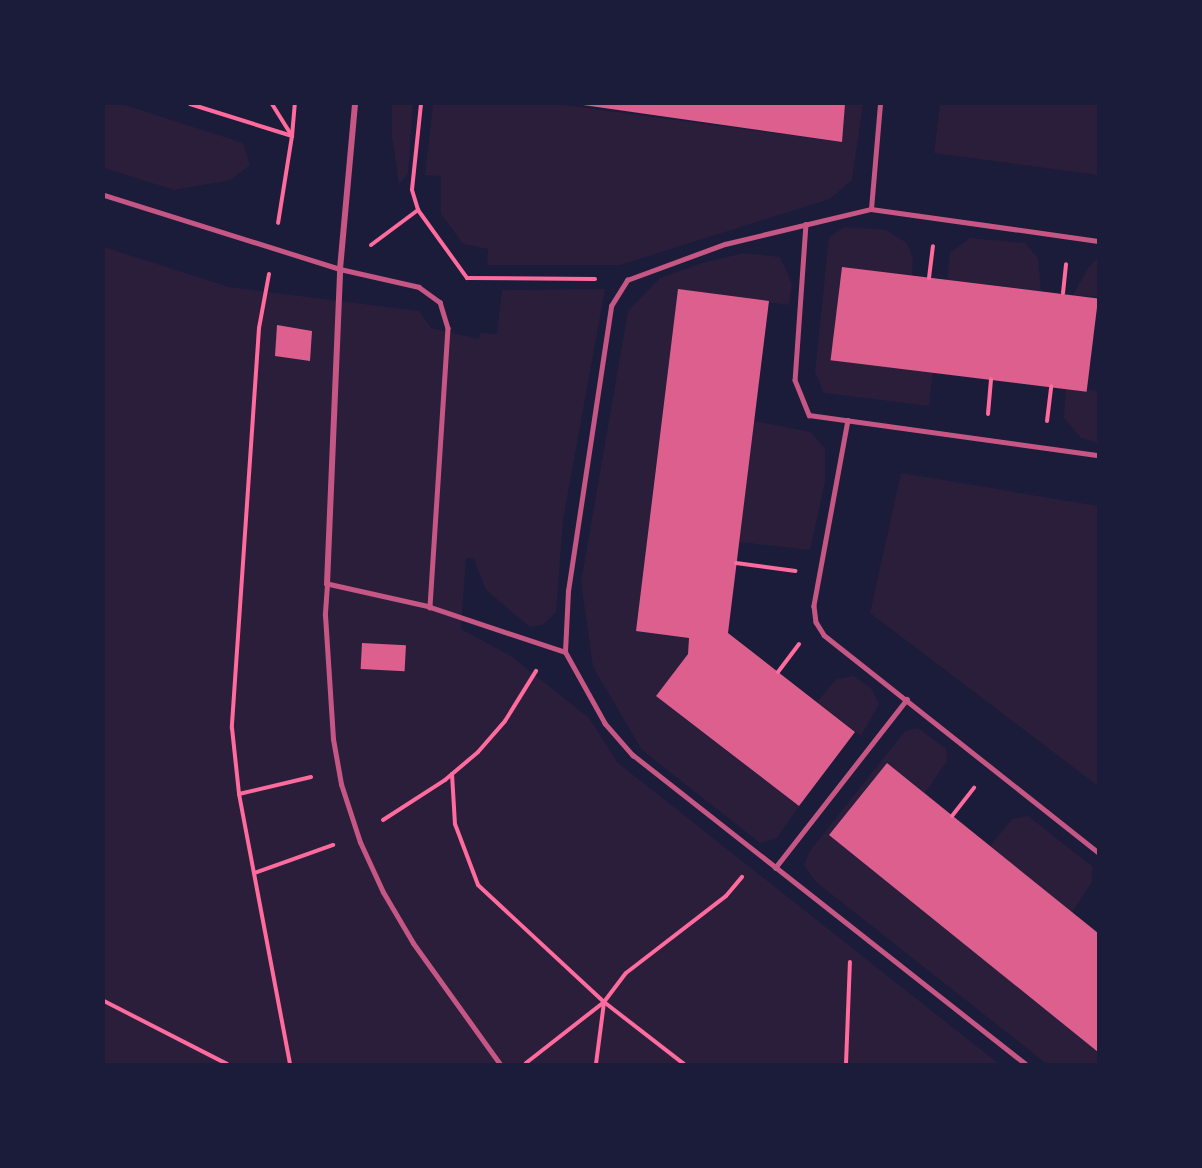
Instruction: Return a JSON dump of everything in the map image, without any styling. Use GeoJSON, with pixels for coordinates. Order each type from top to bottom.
{"type":"FeatureCollection","features":[{"type":"Feature","properties":{"kind":"street"},"geometry":{"type":"LineString","coordinates":[[355,104],[340,269],[327,584],[330,697],[338,770],[358,836],[383,892],[413,943],[500,1065]]}},
{"type":"Feature","properties":{"kind":"lane"},"geometry":{"type":"LineString","coordinates":[[871,209],[880,104]]}},
{"type":"Feature","properties":{"kind":"lane"},"geometry":{"type":"LineString","coordinates":[[104,195],[340,269],[419,287],[431,293],[446,314],[448,328],[430,607]]}},
{"type":"Feature","properties":{"kind":"lane"},"geometry":{"type":"LineString","coordinates":[[1025,1065],[633,756],[605,724],[565,652],[568,591],[611,306],[627,280],[725,244],[871,209],[1098,241]]}},
{"type":"Feature","properties":{"kind":"lane"},"geometry":{"type":"LineString","coordinates":[[806,224],[795,380],[809,414],[1098,455]]}},
{"type":"Feature","properties":{"kind":"lane"},"geometry":{"type":"LineString","coordinates":[[848,420],[814,606],[816,622],[824,635],[1098,852]]}},
{"type":"Feature","properties":{"kind":"lane"},"geometry":{"type":"LineString","coordinates":[[327,584],[430,607],[565,652]]}},
{"type":"Feature","properties":{"kind":"lane"},"geometry":{"type":"LineString","coordinates":[[775,868],[907,699]]}},
{"type":"Feature","properties":{"kind":"path"},"geometry":{"type":"LineString","coordinates":[[190,104],[292,136]]}},
{"type":"Feature","properties":{"kind":"path"},"geometry":{"type":"LineString","coordinates":[[272,104],[292,136]]}},
{"type":"Feature","properties":{"kind":"path"},"geometry":{"type":"LineString","coordinates":[[291,1065],[239,794],[232,728],[259,328],[292,136],[295,104]]}},
{"type":"Feature","properties":{"kind":"path"},"geometry":{"type":"LineString","coordinates":[[422,104],[412,190],[418,210],[467,278],[627,280]]}},
{"type":"Feature","properties":{"kind":"path"},"geometry":{"type":"LineString","coordinates":[[340,269],[418,210]]}},
{"type":"Feature","properties":{"kind":"path"},"geometry":{"type":"LineString","coordinates":[[987,439],[991,379]]}},
{"type":"Feature","properties":{"kind":"path"},"geometry":{"type":"LineString","coordinates":[[1043,447],[1051,386]]}},
{"type":"Feature","properties":{"kind":"path"},"geometry":{"type":"LineString","coordinates":[[736,563],[819,575]]}},
{"type":"Feature","properties":{"kind":"path"},"geometry":{"type":"LineString","coordinates":[[254,873],[358,836],[452,774],[505,721],[550,647]]}},
{"type":"Feature","properties":{"kind":"path"},"geometry":{"type":"LineString","coordinates":[[239,794],[338,770]]}},
{"type":"Feature","properties":{"kind":"path"},"geometry":{"type":"LineString","coordinates":[[452,774],[455,824],[478,885],[604,1002],[684,1065]]}},
{"type":"Feature","properties":{"kind":"path"},"geometry":{"type":"LineString","coordinates":[[524,1065],[604,1002],[626,973],[726,896],[760,856]]}},
{"type":"Feature","properties":{"kind":"path"},"geometry":{"type":"LineString","coordinates":[[846,1065],[852,929]]}},
{"type":"Feature","properties":{"kind":"path"},"geometry":{"type":"LineString","coordinates":[[104,1001],[227,1065]]}},
{"type":"Feature","properties":{"kind":"path"},"geometry":{"type":"LineString","coordinates":[[596,1065],[604,1002]]}},
{"type":"Feature","properties":{"kind":"shaded area"},"geometry":{"type":"Polygon","coordinates":[[[104,104],[122,104],[243,143],[250,165],[231,180],[174,190],[104,168],[104,104]]]}},
{"type":"Feature","properties":{"kind":"shaded area"},"geometry":{"type":"Polygon","coordinates":[[[392,104],[413,104],[408,174],[399,184],[392,137],[392,104]]]}},
{"type":"Feature","properties":{"kind":"shaded area"},"geometry":{"type":"Polygon","coordinates":[[[433,104],[556,104],[841,142],[845,104],[863,104],[852,180],[830,199],[620,265],[487,265],[488,249],[463,244],[441,214],[441,176],[425,175],[433,104]]]}},
{"type":"Feature","properties":{"kind":"shaded area"},"geometry":{"type":"Polygon","coordinates":[[[940,104],[1098,104],[1098,175],[934,153],[940,104]]]}},
{"type":"Feature","properties":{"kind":"shaded area"},"geometry":{"type":"Polygon","coordinates":[[[845,227],[886,230],[907,243],[913,259],[912,276],[842,267],[831,360],[933,372],[929,406],[824,393],[815,372],[829,237],[845,227]]]}},
{"type":"Feature","properties":{"kind":"shaded area"},"geometry":{"type":"Polygon","coordinates":[[[970,238],[1025,243],[1038,258],[1041,291],[947,280],[950,253],[970,238]]]}},
{"type":"Feature","properties":{"kind":"shaded area"},"geometry":{"type":"Polygon","coordinates":[[[104,247],[229,287],[419,311],[431,328],[479,339],[480,333],[497,334],[502,290],[605,289],[563,520],[556,612],[543,625],[530,627],[486,590],[474,559],[466,558],[461,629],[511,656],[589,718],[618,763],[999,1064],[104,1064],[104,247]]]}},
{"type":"Feature","properties":{"kind":"shaded area"},"geometry":{"type":"Polygon","coordinates":[[[744,253],[780,257],[792,284],[789,305],[678,290],[636,630],[689,638],[688,654],[656,696],[799,806],[777,838],[760,843],[642,750],[593,667],[581,582],[628,311],[660,278],[702,263],[744,253]]]}},
{"type":"Feature","properties":{"kind":"shaded area"},"geometry":{"type":"Polygon","coordinates":[[[1098,257],[1098,297],[1073,295],[1088,268],[1098,257]]]}},
{"type":"Feature","properties":{"kind":"shaded area"},"geometry":{"type":"Polygon","coordinates":[[[1066,387],[1098,391],[1098,443],[1081,438],[1064,418],[1066,387]]]}},
{"type":"Feature","properties":{"kind":"shaded area"},"geometry":{"type":"Polygon","coordinates":[[[754,421],[811,432],[825,449],[825,482],[810,550],[739,542],[754,421]]]}},
{"type":"Feature","properties":{"kind":"shaded area"},"geometry":{"type":"Polygon","coordinates":[[[901,473],[1098,506],[1098,786],[870,613],[901,473]]]}},
{"type":"Feature","properties":{"kind":"shaded area"},"geometry":{"type":"Polygon","coordinates":[[[853,676],[871,688],[879,704],[861,736],[817,702],[836,679],[853,676]]]}},
{"type":"Feature","properties":{"kind":"shaded area"},"geometry":{"type":"Polygon","coordinates":[[[918,728],[946,749],[947,761],[925,793],[887,763],[829,835],[1098,1052],[1098,1064],[1047,1064],[816,882],[804,865],[810,851],[905,731],[918,728]]]}},
{"type":"Feature","properties":{"kind":"shaded area"},"geometry":{"type":"Polygon","coordinates":[[[1028,816],[1093,867],[1092,882],[1072,912],[990,846],[1012,819],[1028,816]]]}},
{"type":"Feature","properties":{"kind":"building"},"geometry":{"type":"Polygon","coordinates":[[[576,104],[845,104],[842,142],[576,104]]]}},
{"type":"Feature","properties":{"kind":"building"},"geometry":{"type":"Polygon","coordinates":[[[842,267],[1098,298],[1087,392],[831,360],[842,267]]]}},
{"type":"Feature","properties":{"kind":"building"},"geometry":{"type":"Polygon","coordinates":[[[678,289],[769,301],[728,633],[855,732],[799,806],[656,696],[688,654],[689,638],[636,631],[678,289]]]}},
{"type":"Feature","properties":{"kind":"building"},"geometry":{"type":"Polygon","coordinates":[[[277,325],[312,331],[310,361],[275,356],[277,325]]]}},
{"type":"Feature","properties":{"kind":"building"},"geometry":{"type":"Polygon","coordinates":[[[362,643],[406,645],[405,671],[361,669],[362,643]]]}},
{"type":"Feature","properties":{"kind":"building"},"geometry":{"type":"Polygon","coordinates":[[[887,763],[1098,933],[1098,1052],[829,835],[887,763]]]}}]}
